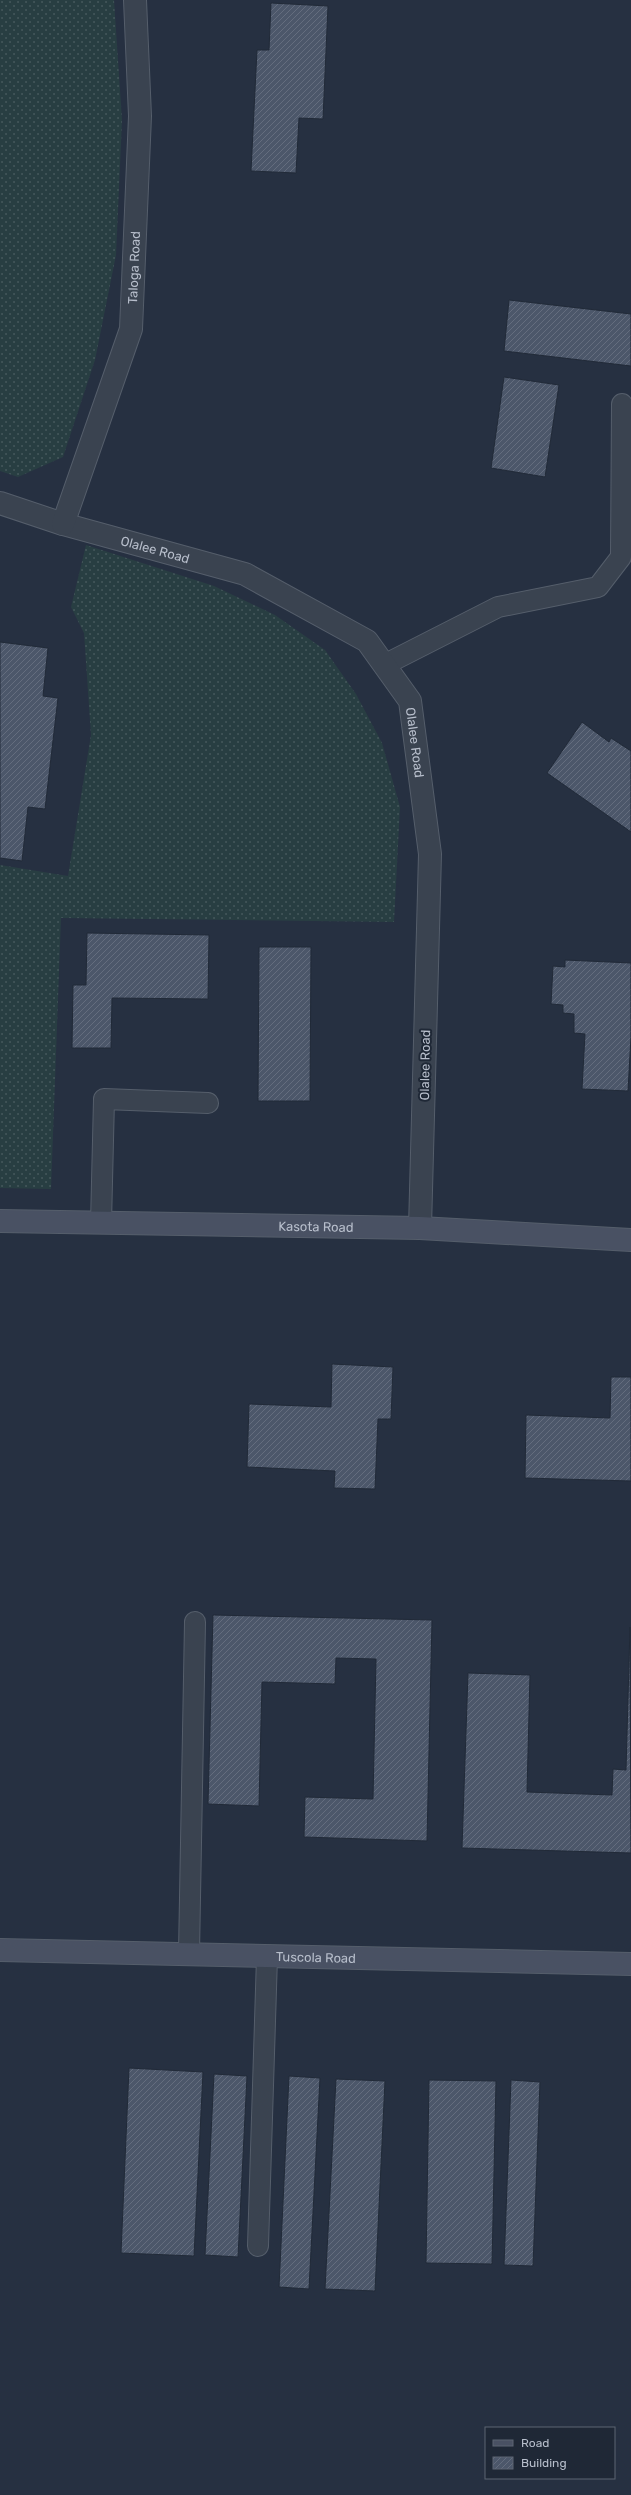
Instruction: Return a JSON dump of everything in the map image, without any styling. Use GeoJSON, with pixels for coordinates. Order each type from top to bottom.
{"type":"FeatureCollection","features":[{"type":"Feature","properties":{"kind":"street","name":"Taloga Road"},"geometry":{"type":"LineString","coordinates":[[63,524],[131,329],[140,116],[136,0]]}},
{"type":"Feature","properties":{"kind":"street","name":"Olalee Road"},"geometry":{"type":"LineString","coordinates":[[0,502],[63,524],[245,574],[367,641],[410,701],[430,854],[420,1228]]}},
{"type":"Feature","properties":{"kind":"street","name":"Kasota Road"},"geometry":{"type":"LineString","coordinates":[[0,1221],[420,1228],[631,1240]]}},
{"type":"Feature","properties":{"kind":"street","name":"Tuscola Road"},"geometry":{"type":"LineString","coordinates":[[0,1950],[631,1964]]}},
{"type":"Feature","properties":{"kind":"lane"},"geometry":{"type":"LineString","coordinates":[[384,665],[498,607],[598,587],[621,557],[622,404]]}},
{"type":"Feature","properties":{"kind":"lane"},"geometry":{"type":"LineString","coordinates":[[101,1223],[104,1099],[208,1103]]}},
{"type":"Feature","properties":{"kind":"lane"},"geometry":{"type":"LineString","coordinates":[[189,1953],[195,1622]]}},
{"type":"Feature","properties":{"kind":"lane"},"geometry":{"type":"LineString","coordinates":[[258,2246],[267,1956]]}},
{"type":"Feature","properties":{"kind":"green space"},"geometry":{"type":"Polygon","coordinates":[[[0,0],[114,0],[122,120],[116,255],[95,360],[63,457],[18,477],[0,471],[0,0]]]}},
{"type":"Feature","properties":{"kind":"green space"},"geometry":{"type":"Polygon","coordinates":[[[86,545],[214,586],[275,615],[325,650],[356,694],[382,743],[400,807],[394,922],[61,918],[51,1189],[0,1188],[0,865],[68,876],[91,735],[84,633],[71,607],[86,545]]]}},
{"type":"Feature","properties":{"kind":"building"},"geometry":{"type":"Polygon","coordinates":[[[271,3],[328,6],[323,119],[299,118],[296,173],[251,171],[257,50],[269,50],[271,3]]]}},
{"type":"Feature","properties":{"kind":"building"},"geometry":{"type":"Polygon","coordinates":[[[509,300],[631,314],[631,366],[504,351],[509,300]]]}},
{"type":"Feature","properties":{"kind":"building"},"geometry":{"type":"Polygon","coordinates":[[[504,377],[559,385],[545,477],[491,468],[504,377]]]}},
{"type":"Feature","properties":{"kind":"building"},"geometry":{"type":"Polygon","coordinates":[[[0,642],[48,648],[43,696],[58,698],[45,809],[28,807],[22,861],[0,858],[0,642]]]}},
{"type":"Feature","properties":{"kind":"building"},"geometry":{"type":"Polygon","coordinates":[[[582,722],[609,742],[611,738],[631,751],[631,832],[547,773],[582,722]]]}},
{"type":"Feature","properties":{"kind":"building"},"geometry":{"type":"Polygon","coordinates":[[[87,933],[209,935],[208,999],[112,998],[111,1048],[72,1048],[73,985],[86,985],[87,933]]]}},
{"type":"Feature","properties":{"kind":"building"},"geometry":{"type":"Polygon","coordinates":[[[259,947],[311,947],[310,1101],[258,1101],[259,947]]]}},
{"type":"Feature","properties":{"kind":"building"},"geometry":{"type":"Polygon","coordinates":[[[565,960],[631,963],[631,1037],[628,1091],[582,1089],[585,1034],[574,1033],[574,1014],[563,1013],[563,1005],[551,1004],[553,966],[565,967],[565,960]]]}},
{"type":"Feature","properties":{"kind":"building"},"geometry":{"type":"Polygon","coordinates":[[[332,1364],[393,1367],[391,1419],[378,1419],[375,1489],[334,1488],[335,1471],[247,1467],[249,1404],[331,1407],[332,1364]]]}},
{"type":"Feature","properties":{"kind":"building"},"geometry":{"type":"Polygon","coordinates":[[[611,1377],[631,1377],[631,1481],[525,1478],[526,1415],[610,1418],[611,1377]]]}},
{"type":"Feature","properties":{"kind":"building"},"geometry":{"type":"Polygon","coordinates":[[[213,1615],[432,1620],[427,1841],[304,1837],[305,1797],[373,1799],[376,1659],[336,1658],[335,1684],[262,1682],[259,1806],[208,1804],[213,1615]]]}},
{"type":"Feature","properties":{"kind":"building"},"geometry":{"type":"Polygon","coordinates":[[[630,1627],[631,1853],[462,1848],[468,1673],[530,1675],[527,1792],[612,1795],[613,1769],[626,1770],[630,1627]]]}},
{"type":"Feature","properties":{"kind":"building"},"geometry":{"type":"Polygon","coordinates":[[[129,2068],[203,2072],[194,2256],[121,2253],[129,2068]]]}},
{"type":"Feature","properties":{"kind":"building"},"geometry":{"type":"Polygon","coordinates":[[[214,2074],[247,2076],[238,2257],[205,2255],[214,2074]]]}},
{"type":"Feature","properties":{"kind":"building"},"geometry":{"type":"Polygon","coordinates":[[[289,2076],[320,2078],[309,2289],[279,2287],[289,2076]]]}},
{"type":"Feature","properties":{"kind":"building"},"geometry":{"type":"Polygon","coordinates":[[[336,2079],[385,2081],[375,2291],[325,2289],[336,2079]]]}},
{"type":"Feature","properties":{"kind":"building"},"geometry":{"type":"Polygon","coordinates":[[[429,2080],[496,2081],[492,2264],[426,2263],[429,2080]]]}},
{"type":"Feature","properties":{"kind":"building"},"geometry":{"type":"Polygon","coordinates":[[[511,2080],[540,2082],[533,2266],[504,2265],[511,2080]]]}}]}
